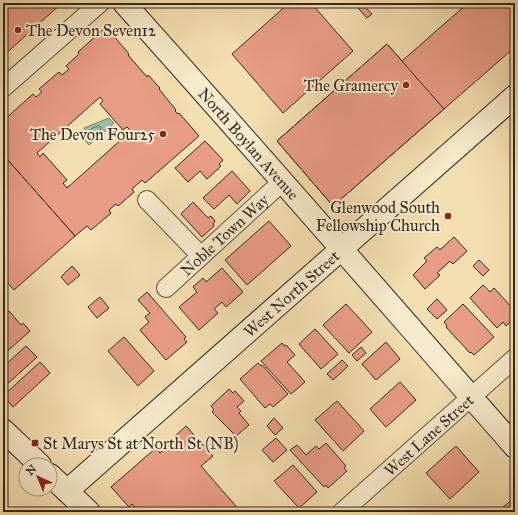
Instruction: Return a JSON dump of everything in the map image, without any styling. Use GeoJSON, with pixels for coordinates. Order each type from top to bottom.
{"type":"FeatureCollection","features":[{"type":"Feature","properties":{"kind":"street"},"geometry":{"type":"LineString","coordinates":[[3,88],[100,3]]}},
{"type":"Feature","properties":{"kind":"street","name":"North Boylan Avenue"},"geometry":{"type":"LineString","coordinates":[[124,3],[283,181],[515,447]]}},
{"type":"Feature","properties":{"kind":"street","name":"West North Street"},"geometry":{"type":"LineString","coordinates":[[67,491],[515,96]]}},
{"type":"Feature","properties":{"kind":"street","name":"Noble Town Way"},"geometry":{"type":"LineString","coordinates":[[166,288],[283,181]]}},
{"type":"Feature","properties":{"kind":"street"},"geometry":{"type":"LineString","coordinates":[[147,200],[201,256]]}},
{"type":"Feature","properties":{"kind":"street","name":"West Lane Street"},"geometry":{"type":"LineString","coordinates":[[342,512],[515,358]]}},
{"type":"Feature","properties":{"kind":"street"},"geometry":{"type":"LineString","coordinates":[[3,430],[32,457]]}},
{"type":"Feature","properties":{"kind":"street"},"geometry":{"type":"LineString","coordinates":[[58,482],[89,512]]}},
{"type":"Feature","properties":{"kind":"water"},"geometry":{"type":"Polygon","coordinates":[[[109,118],[114,123],[89,145],[81,136],[86,131],[84,128],[109,118]]]}},
{"type":"Feature","properties":{"kind":"building","name":"The Devon Seven12"},"geometry":{"type":"Polygon","coordinates":[[[3,3],[62,3],[3,56],[3,3]]]}},
{"type":"Feature","properties":{"kind":"building"},"geometry":{"type":"Polygon","coordinates":[[[289,3],[311,3],[353,51],[283,113],[232,54],[289,3]]]}},
{"type":"Feature","properties":{"kind":"building","name":"The Gramercy"},"geometry":{"type":"Polygon","coordinates":[[[468,3],[515,3],[515,47],[333,206],[277,141],[387,44],[402,61],[468,3]]]}},
{"type":"Feature","properties":{"kind":"building"},"geometry":{"type":"Polygon","coordinates":[[[362,4],[372,14],[367,18],[358,8],[362,4]]]}},
{"type":"Feature","properties":{"kind":"building","name":"The Devon Four25"},"geometry":{"type":"Polygon","coordinates":[[[106,27],[147,77],[148,75],[160,88],[159,89],[176,110],[175,111],[178,114],[179,113],[199,136],[145,183],[142,180],[132,189],[134,192],[118,206],[116,204],[109,210],[111,213],[91,230],[87,226],[75,236],[6,158],[3,160],[3,121],[33,94],[36,97],[42,92],[39,89],[59,72],[62,75],[69,69],[66,66],[79,54],[78,52],[106,27]],[[100,97],[37,153],[40,157],[43,153],[67,180],[63,183],[67,188],[131,131],[127,127],[123,130],[100,104],[103,101],[100,97]]]}},
{"type":"Feature","properties":{"kind":"building","name":"The Gramercy"},"geometry":{"type":"Polygon","coordinates":[[[387,44],[444,109],[333,206],[277,141],[387,44]]]}},
{"type":"Feature","properties":{"kind":"building"},"geometry":{"type":"Polygon","coordinates":[[[205,141],[223,160],[219,164],[221,166],[207,179],[200,171],[188,182],[175,168],[205,141]]]}},
{"type":"Feature","properties":{"kind":"building"},"geometry":{"type":"Polygon","coordinates":[[[6,158],[75,236],[14,290],[3,278],[3,160],[6,158]]]}},
{"type":"Feature","properties":{"kind":"building"},"geometry":{"type":"Polygon","coordinates":[[[232,171],[250,191],[237,204],[229,195],[214,209],[203,198],[232,171]]]}},
{"type":"Feature","properties":{"kind":"building"},"geometry":{"type":"Polygon","coordinates":[[[193,202],[208,218],[211,216],[215,221],[213,224],[214,226],[202,237],[181,214],[193,202]]]}},
{"type":"Feature","properties":{"kind":"building"},"geometry":{"type":"Polygon","coordinates":[[[269,221],[291,246],[247,285],[225,260],[269,221]]]}},
{"type":"Feature","properties":{"kind":"building"},"geometry":{"type":"Polygon","coordinates":[[[454,237],[467,251],[453,264],[450,261],[437,273],[440,275],[425,289],[413,275],[427,261],[424,258],[437,247],[440,250],[454,237]]]}},
{"type":"Feature","properties":{"kind":"building"},"geometry":{"type":"Polygon","coordinates":[[[479,260],[489,270],[483,276],[473,266],[479,260]]]}},
{"type":"Feature","properties":{"kind":"building"},"geometry":{"type":"Polygon","coordinates":[[[72,266],[80,275],[68,285],[61,277],[72,266]]]}},
{"type":"Feature","properties":{"kind":"building"},"geometry":{"type":"Polygon","coordinates":[[[222,268],[243,292],[226,307],[222,302],[214,309],[218,313],[199,330],[179,307],[197,292],[193,287],[203,278],[206,282],[222,268]]]}},
{"type":"Feature","properties":{"kind":"building"},"geometry":{"type":"Polygon","coordinates":[[[483,285],[490,292],[494,288],[515,311],[510,315],[513,319],[506,326],[503,322],[497,328],[470,298],[483,285]]]}},
{"type":"Feature","properties":{"kind":"building"},"geometry":{"type":"Polygon","coordinates":[[[147,292],[186,337],[184,339],[187,342],[166,360],[140,330],[149,322],[145,317],[150,313],[138,300],[147,292]]]}},
{"type":"Feature","properties":{"kind":"building"},"geometry":{"type":"Polygon","coordinates":[[[100,297],[109,308],[97,318],[88,307],[100,297]]]}},
{"type":"Feature","properties":{"kind":"building"},"geometry":{"type":"Polygon","coordinates":[[[437,299],[447,310],[437,319],[427,309],[437,299]]]}},
{"type":"Feature","properties":{"kind":"building"},"geometry":{"type":"Polygon","coordinates":[[[346,304],[372,332],[349,353],[323,325],[346,304]]]}},
{"type":"Feature","properties":{"kind":"building"},"geometry":{"type":"Polygon","coordinates":[[[463,304],[494,337],[474,355],[471,352],[470,353],[446,327],[447,326],[444,322],[463,304]]]}},
{"type":"Feature","properties":{"kind":"building"},"geometry":{"type":"Polygon","coordinates":[[[9,311],[21,325],[23,323],[30,331],[3,355],[3,316],[9,311]]]}},
{"type":"Feature","properties":{"kind":"building"},"geometry":{"type":"Polygon","coordinates":[[[315,329],[338,354],[321,369],[299,344],[315,329]]]}},
{"type":"Feature","properties":{"kind":"building"},"geometry":{"type":"Polygon","coordinates":[[[124,337],[154,371],[138,386],[108,351],[124,337]]]}},
{"type":"Feature","properties":{"kind":"building"},"geometry":{"type":"Polygon","coordinates":[[[386,342],[400,359],[376,380],[362,364],[386,342]]]}},
{"type":"Feature","properties":{"kind":"building"},"geometry":{"type":"Polygon","coordinates":[[[282,343],[284,346],[286,345],[295,355],[287,362],[305,382],[291,394],[261,361],[282,343]]]}},
{"type":"Feature","properties":{"kind":"building"},"geometry":{"type":"Polygon","coordinates":[[[26,346],[37,357],[3,388],[3,367],[26,346]]]}},
{"type":"Feature","properties":{"kind":"building"},"geometry":{"type":"Polygon","coordinates":[[[361,347],[366,353],[357,361],[352,355],[361,347]]]}},
{"type":"Feature","properties":{"kind":"building"},"geometry":{"type":"Polygon","coordinates":[[[342,360],[348,366],[333,380],[327,374],[342,360]]]}},
{"type":"Feature","properties":{"kind":"building"},"geometry":{"type":"Polygon","coordinates":[[[40,362],[50,373],[13,407],[3,396],[40,362]]]}},
{"type":"Feature","properties":{"kind":"building"},"geometry":{"type":"Polygon","coordinates":[[[258,363],[261,366],[262,365],[288,394],[273,407],[270,404],[265,408],[240,379],[258,363]]]}},
{"type":"Feature","properties":{"kind":"building"},"geometry":{"type":"Polygon","coordinates":[[[400,382],[416,400],[386,427],[370,409],[400,382]]]}},
{"type":"Feature","properties":{"kind":"building"},"geometry":{"type":"Polygon","coordinates":[[[229,389],[233,393],[235,391],[244,401],[237,407],[241,411],[239,413],[249,425],[236,436],[212,412],[214,410],[211,406],[229,389]]]}},
{"type":"Feature","properties":{"kind":"building"},"geometry":{"type":"Polygon","coordinates":[[[337,401],[364,431],[343,451],[315,420],[337,401]]]}},
{"type":"Feature","properties":{"kind":"building"},"geometry":{"type":"Polygon","coordinates":[[[274,418],[283,428],[275,435],[267,426],[274,418]]]}},
{"type":"Feature","properties":{"kind":"building"},"geometry":{"type":"Polygon","coordinates":[[[186,426],[213,456],[201,466],[241,512],[139,512],[132,504],[129,507],[111,487],[156,448],[160,453],[186,426]]]}},
{"type":"Feature","properties":{"kind":"building"},"geometry":{"type":"Polygon","coordinates":[[[276,438],[287,450],[273,462],[262,450],[276,438]]]}},
{"type":"Feature","properties":{"kind":"building"},"geometry":{"type":"Polygon","coordinates":[[[326,443],[346,466],[344,468],[347,471],[328,488],[326,485],[324,487],[290,450],[297,445],[306,455],[316,446],[319,449],[326,443]]]}},
{"type":"Feature","properties":{"kind":"building"},"geometry":{"type":"Polygon","coordinates":[[[456,446],[479,472],[450,499],[426,473],[456,446]]]}},
{"type":"Feature","properties":{"kind":"building"},"geometry":{"type":"Polygon","coordinates":[[[293,465],[317,492],[299,508],[274,481],[293,465]]]}},
{"type":"Feature","properties":{"kind":"building"},"geometry":{"type":"Polygon","coordinates":[[[513,499],[515,501],[515,512],[497,512],[513,499]]]}},
{"type":"Feature","properties":{"kind":"place","name":"The Devon Seven12"},"geometry":{"type":"Point","coordinates":[18,30]}},
{"type":"Feature","properties":{"kind":"place","name":"The Gramercy"},"geometry":{"type":"Point","coordinates":[406,85]}},
{"type":"Feature","properties":{"kind":"place","name":"The Devon Four25"},"geometry":{"type":"Point","coordinates":[163,134]}},
{"type":"Feature","properties":{"kind":"place","name":"Glenwood South Fellowship Church"},"geometry":{"type":"Point","coordinates":[448,216]}},
{"type":"Feature","properties":{"kind":"place","name":"St Marys St at North St (NB)"},"geometry":{"type":"Point","coordinates":[35,443]}}]}
